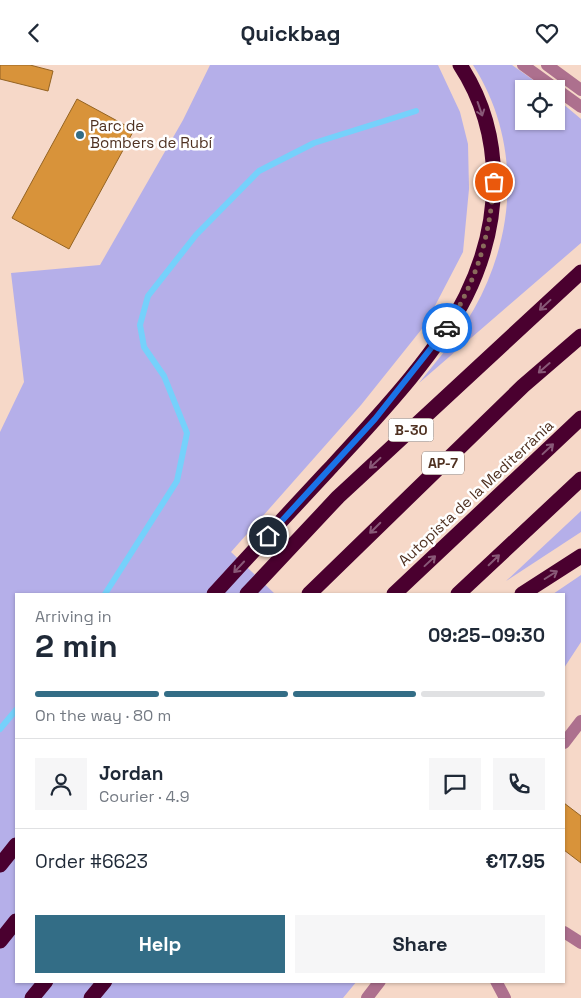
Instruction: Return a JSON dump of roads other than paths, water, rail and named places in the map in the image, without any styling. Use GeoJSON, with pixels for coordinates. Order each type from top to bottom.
{"type":"FeatureCollection","features":[{"type":"Feature","properties":{"kind":"highway"},"geometry":{"type":"LineString","coordinates":[[215,593],[375,419],[445,331],[466,297],[484,250],[491,217],[494,155],[476,98],[460,65]]}},
{"type":"Feature","properties":{"kind":"highway","name":"B-30"},"geometry":{"type":"LineString","coordinates":[[248,593],[338,497],[581,272]]}},
{"type":"Feature","properties":{"kind":"highway","name":"AP-7"},"geometry":{"type":"LineString","coordinates":[[309,593],[523,386],[581,336]]}},
{"type":"Feature","properties":{"kind":"highway","name":"Autopista de la Mediterrània"},"geometry":{"type":"LineString","coordinates":[[395,593],[581,418]]}},
{"type":"Feature","properties":{"kind":"highway"},"geometry":{"type":"LineString","coordinates":[[459,593],[581,479]]}},
{"type":"Feature","properties":{"kind":"highway"},"geometry":{"type":"LineString","coordinates":[[524,593],[581,556]]}},
{"type":"Feature","properties":{"kind":"highway"},"geometry":{"type":"LineString","coordinates":[[0,865],[15,846]]}},
{"type":"Feature","properties":{"kind":"highway"},"geometry":{"type":"LineString","coordinates":[[0,941],[15,922]]}},
{"type":"Feature","properties":{"kind":"highway"},"geometry":{"type":"LineString","coordinates":[[32,998],[44,983]]}},
{"type":"Feature","properties":{"kind":"highway"},"geometry":{"type":"LineString","coordinates":[[91,998],[103,983]]}},
{"type":"Feature","properties":{"kind":"street"},"geometry":{"type":"LineString","coordinates":[[523,65],[581,107]]}},
{"type":"Feature","properties":{"kind":"street"},"geometry":{"type":"LineString","coordinates":[[547,65],[581,90]]}},
{"type":"Feature","properties":{"kind":"street"},"geometry":{"type":"LineString","coordinates":[[565,742],[581,721]]}},
{"type":"Feature","properties":{"kind":"street"},"geometry":{"type":"LineString","coordinates":[[565,933],[581,943]]}},
{"type":"Feature","properties":{"kind":"street"},"geometry":{"type":"LineString","coordinates":[[367,998],[378,983]]}},
{"type":"Feature","properties":{"kind":"street"},"geometry":{"type":"LineString","coordinates":[[497,983],[505,998]]}},
{"type":"Feature","properties":{"kind":"waterway"},"geometry":{"type":"LineString","coordinates":[[106,593],[177,481],[187,433],[164,376],[144,347],[140,325],[148,296],[196,235],[259,171],[314,143],[416,111]]}},
{"type":"Feature","properties":{"kind":"waterway"},"geometry":{"type":"LineString","coordinates":[[0,729],[15,711]]}},
{"type":"Feature","properties":{"kind":"place","name":"Parc de Bombers de Rubí"},"geometry":{"type":"Point","coordinates":[80,135]}}]}
